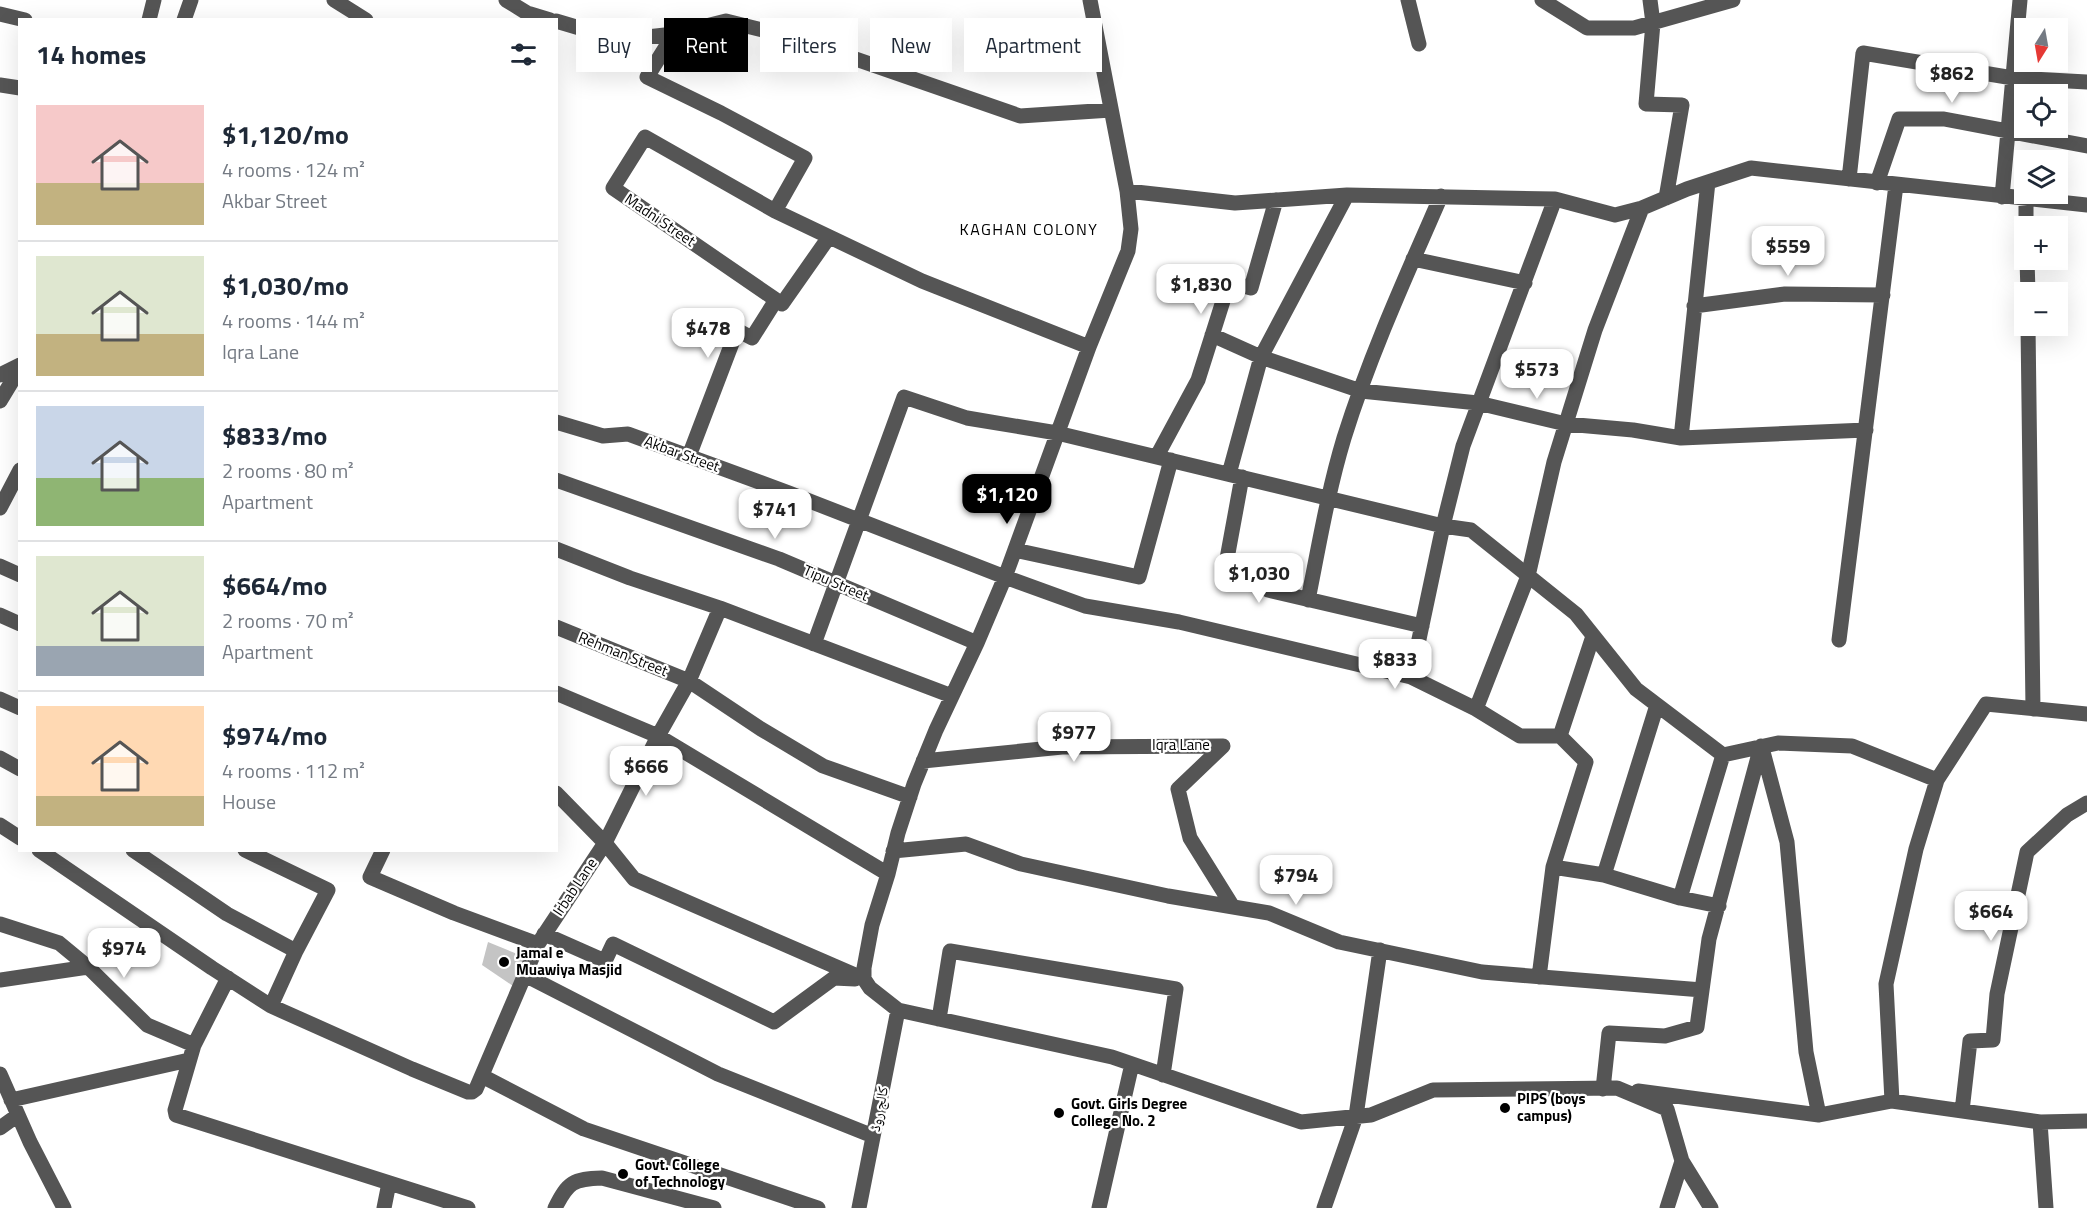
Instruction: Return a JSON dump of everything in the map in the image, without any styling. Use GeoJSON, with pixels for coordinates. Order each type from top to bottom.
{"type":"FeatureCollection","features":[{"type":"Feature","properties":{"kind":"street"},"geometry":{"type":"LineString","coordinates":[[150,18],[154,0]]}},
{"type":"Feature","properties":{"kind":"street"},"geometry":{"type":"LineString","coordinates":[[185,18],[191,0]]}},
{"type":"Feature","properties":{"kind":"street"},"geometry":{"type":"LineString","coordinates":[[334,0],[363,18]]}},
{"type":"Feature","properties":{"kind":"street"},"geometry":{"type":"LineString","coordinates":[[506,0],[527,13],[543,18]]}},
{"type":"Feature","properties":{"kind":"street"},"geometry":{"type":"LineString","coordinates":[[1090,0],[1126,191],[1131,229],[1128,251],[1089,347],[1005,577],[923,761],[910,796],[872,925],[864,968],[864,979],[870,988],[898,1010],[1112,1057],[1301,1122],[1371,1115],[1433,1090],[1610,1088],[1819,1115],[1892,1101],[2040,1122],[2087,1121]]}},
{"type":"Feature","properties":{"kind":"street"},"geometry":{"type":"LineString","coordinates":[[1408,0],[1419,44]]}},
{"type":"Feature","properties":{"kind":"street"},"geometry":{"type":"LineString","coordinates":[[1542,0],[1587,28],[1634,28],[1733,0]]}},
{"type":"Feature","properties":{"kind":"street"},"geometry":{"type":"LineString","coordinates":[[1650,0],[1653,23],[1646,104],[1682,105],[1666,198]]}},
{"type":"Feature","properties":{"kind":"street"},"geometry":{"type":"LineString","coordinates":[[2002,197],[2020,0]]}},
{"type":"Feature","properties":{"kind":"street"},"geometry":{"type":"LineString","coordinates":[[0,14],[18,18]]}},
{"type":"Feature","properties":{"kind":"street"},"geometry":{"type":"LineString","coordinates":[[558,22],[620,40],[664,35]]}},
{"type":"Feature","properties":{"kind":"street"},"geometry":{"type":"LineString","coordinates":[[748,26],[795,38],[1020,116],[1111,110]]}},
{"type":"Feature","properties":{"kind":"street"},"geometry":{"type":"LineString","coordinates":[[664,50],[647,77],[805,158],[775,211]]}},
{"type":"Feature","properties":{"kind":"street"},"geometry":{"type":"LineString","coordinates":[[1849,179],[1863,53],[2013,78],[2087,82]]}},
{"type":"Feature","properties":{"kind":"street"},"geometry":{"type":"LineString","coordinates":[[0,86],[18,88]]}},
{"type":"Feature","properties":{"kind":"street"},"geometry":{"type":"LineString","coordinates":[[1877,183],[1899,119],[1944,119],[2087,146]]}},
{"type":"Feature","properties":{"kind":"street","name":"Madni Street"},"geometry":{"type":"LineString","coordinates":[[776,300],[613,188],[645,137],[775,211],[922,281],[1089,347]]}},
{"type":"Feature","properties":{"kind":"street"},"geometry":{"type":"LineString","coordinates":[[1126,191],[1235,203],[1347,195],[1555,199],[1615,215],[1642,208],[1707,182],[1751,168],[2014,198]]}},
{"type":"Feature","properties":{"kind":"street"},"geometry":{"type":"LineString","coordinates":[[1681,438],[1707,182]]}},
{"type":"Feature","properties":{"kind":"street"},"geometry":{"type":"LineString","coordinates":[[1839,640],[1896,185]]}},
{"type":"Feature","properties":{"kind":"street"},"geometry":{"type":"LineString","coordinates":[[1347,195],[1262,357],[1235,475],[1226,564],[1272,576],[1269,590],[1422,626]]}},
{"type":"Feature","properties":{"kind":"street"},"geometry":{"type":"LineString","coordinates":[[1308,600],[1328,498],[1345,438],[1380,336],[1441,196]]}},
{"type":"Feature","properties":{"kind":"street"},"geometry":{"type":"LineString","coordinates":[[1411,677],[1443,526],[1463,446],[1555,199]]}},
{"type":"Feature","properties":{"kind":"street"},"geometry":{"type":"LineString","coordinates":[[1015,550],[1139,577],[1164,458],[1198,380],[1229,282],[1251,288],[1276,200]]}},
{"type":"Feature","properties":{"kind":"street"},"geometry":{"type":"LineString","coordinates":[[2068,203],[2087,205]]}},
{"type":"Feature","properties":{"kind":"street"},"geometry":{"type":"LineString","coordinates":[[1476,709],[1528,576],[1554,462],[1595,330],[1642,208]]}},
{"type":"Feature","properties":{"kind":"street"},"geometry":{"type":"LineString","coordinates":[[689,456],[737,330],[753,338],[776,300],[782,304],[829,237]]}},
{"type":"Feature","properties":{"kind":"street"},"geometry":{"type":"LineString","coordinates":[[1413,259],[1525,283]]}},
{"type":"Feature","properties":{"kind":"street"},"geometry":{"type":"LineString","coordinates":[[1695,306],[1785,294],[1883,295]]}},
{"type":"Feature","properties":{"kind":"street"},"geometry":{"type":"LineString","coordinates":[[1212,335],[1262,357],[1361,391],[1478,403],[1566,424],[1633,430],[1681,438],[1866,430]]}},
{"type":"Feature","properties":{"kind":"street"},"geometry":{"type":"LineString","coordinates":[[2028,336],[2033,709]]}},
{"type":"Feature","properties":{"kind":"street"},"geometry":{"type":"LineString","coordinates":[[0,375],[18,367]]}},
{"type":"Feature","properties":{"kind":"street"},"geometry":{"type":"LineString","coordinates":[[0,401],[18,370]]}},
{"type":"Feature","properties":{"kind":"street"},"geometry":{"type":"LineString","coordinates":[[814,644],[904,397],[967,418],[1057,433],[1443,526],[1471,530],[1576,614],[1636,689],[1723,755]]}},
{"type":"Feature","properties":{"kind":"street","name":"Akbar Street"},"geometry":{"type":"LineString","coordinates":[[558,423],[603,436],[628,435],[689,456],[1085,606],[1179,622],[1411,677],[1476,709],[1520,736],[1560,736]]}},
{"type":"Feature","properties":{"kind":"street"},"geometry":{"type":"LineString","coordinates":[[0,508],[18,474]]}},
{"type":"Feature","properties":{"kind":"street","name":"Tipu Street"},"geometry":{"type":"LineString","coordinates":[[558,481],[779,559],[977,643]]}},
{"type":"Feature","properties":{"kind":"street"},"geometry":{"type":"LineString","coordinates":[[558,550],[952,696]]}},
{"type":"Feature","properties":{"kind":"street"},"geometry":{"type":"LineString","coordinates":[[0,566],[18,574]]}},
{"type":"Feature","properties":{"kind":"street"},"geometry":{"type":"LineString","coordinates":[[558,795],[605,843],[658,736],[689,681],[720,608]]}},
{"type":"Feature","properties":{"kind":"street"},"geometry":{"type":"LineString","coordinates":[[0,615],[18,623]]}},
{"type":"Feature","properties":{"kind":"street","name":"Rehman Street"},"geometry":{"type":"LineString","coordinates":[[558,628],[689,681],[761,729],[823,766],[910,796]]}},
{"type":"Feature","properties":{"kind":"street"},"geometry":{"type":"LineString","coordinates":[[1539,977],[1553,867],[1586,762],[1560,736],[1593,636]]}},
{"type":"Feature","properties":{"kind":"street"},"geometry":{"type":"LineString","coordinates":[[558,694],[658,736],[888,874]]}},
{"type":"Feature","properties":{"kind":"street"},"geometry":{"type":"LineString","coordinates":[[0,699],[18,707]]}},
{"type":"Feature","properties":{"kind":"street"},"geometry":{"type":"LineString","coordinates":[[1892,1101],[1886,984],[1916,849],[1937,780],[1986,704],[2087,714]]}},
{"type":"Feature","properties":{"kind":"street"},"geometry":{"type":"LineString","coordinates":[[1604,875],[1657,705]]}},
{"type":"Feature","properties":{"kind":"street"},"geometry":{"type":"LineString","coordinates":[[1723,755],[1778,743],[1852,746],[1937,780]]}},
{"type":"Feature","properties":{"kind":"street","name":"Iqra Lane"},"geometry":{"type":"LineString","coordinates":[[923,761],[1062,747],[1224,746],[1178,789],[1190,838],[1233,907]]}},
{"type":"Feature","properties":{"kind":"street"},"geometry":{"type":"LineString","coordinates":[[1610,1088],[1609,1032],[1665,1036],[1697,1027],[1709,939],[1761,746]]}},
{"type":"Feature","properties":{"kind":"street"},"geometry":{"type":"LineString","coordinates":[[1761,746],[1787,843],[1806,1052],[1819,1115]]}},
{"type":"Feature","properties":{"kind":"street"},"geometry":{"type":"LineString","coordinates":[[1680,898],[1723,755]]}},
{"type":"Feature","properties":{"kind":"street"},"geometry":{"type":"LineString","coordinates":[[0,758],[18,768]]}},
{"type":"Feature","properties":{"kind":"street"},"geometry":{"type":"LineString","coordinates":[[1962,1111],[1970,1041],[1993,1040],[1997,994],[2027,852],[2067,815],[2087,803]]}},
{"type":"Feature","properties":{"kind":"street"},"geometry":{"type":"LineString","coordinates":[[0,825],[18,837]]}},
{"type":"Feature","properties":{"kind":"street","name":"Irbab Lane"},"geometry":{"type":"LineString","coordinates":[[482,1076],[541,939],[605,843],[634,879],[864,979]]}},
{"type":"Feature","properties":{"kind":"street"},"geometry":{"type":"LineString","coordinates":[[893,851],[966,844],[1022,864],[1168,896],[1269,913],[1339,942],[1482,972],[1702,990]]}},
{"type":"Feature","properties":{"kind":"street"},"geometry":{"type":"LineString","coordinates":[[42,852],[271,1006],[468,1092],[476,1089],[482,1076],[584,1129],[818,1208]]}},
{"type":"Feature","properties":{"kind":"street"},"geometry":{"type":"LineString","coordinates":[[136,852],[227,914],[296,951]]}},
{"type":"Feature","properties":{"kind":"street"},"geometry":{"type":"LineString","coordinates":[[249,852],[328,890],[296,951],[271,1006]]}},
{"type":"Feature","properties":{"kind":"street"},"geometry":{"type":"LineString","coordinates":[[382,852],[370,877],[454,913],[605,961],[614,944],[774,1022],[834,978],[864,979]]}},
{"type":"Feature","properties":{"kind":"street"},"geometry":{"type":"LineString","coordinates":[[1553,867],[1604,875],[1680,898],[1719,906]]}},
{"type":"Feature","properties":{"kind":"street"},"geometry":{"type":"LineString","coordinates":[[0,924],[59,943],[88,967],[147,1025],[192,1052]]}},
{"type":"Feature","properties":{"kind":"street"},"geometry":{"type":"LineString","coordinates":[[1324,1208],[1356,1116],[1380,950]]}},
{"type":"Feature","properties":{"kind":"street"},"geometry":{"type":"LineString","coordinates":[[939,1019],[950,951],[1176,989],[1163,1075]]}},
{"type":"Feature","properties":{"kind":"street"},"geometry":{"type":"LineString","coordinates":[[0,980],[88,967]]}},
{"type":"Feature","properties":{"kind":"street"},"geometry":{"type":"LineString","coordinates":[[525,975],[718,1074],[873,1136]]}},
{"type":"Feature","properties":{"kind":"street"},"geometry":{"type":"LineString","coordinates":[[228,978],[192,1052],[175,1110],[176,1115],[468,1208]]}},
{"type":"Feature","properties":{"kind":"street","name":"کالج روڈ"},"geometry":{"type":"LineString","coordinates":[[859,1208],[898,1010]]}},
{"type":"Feature","properties":{"kind":"street"},"geometry":{"type":"LineString","coordinates":[[11,1100],[192,1052]]}},
{"type":"Feature","properties":{"kind":"street"},"geometry":{"type":"LineString","coordinates":[[1100,1208],[1132,1064]]}},
{"type":"Feature","properties":{"kind":"street"},"geometry":{"type":"LineString","coordinates":[[0,1074],[62,1207]]}},
{"type":"Feature","properties":{"kind":"street"},"geometry":{"type":"LineString","coordinates":[[1610,1088],[1667,1109],[1682,1161],[1711,1208]]}},
{"type":"Feature","properties":{"kind":"street"},"geometry":{"type":"LineString","coordinates":[[0,1128],[18,1115]]}},
{"type":"Feature","properties":{"kind":"street"},"geometry":{"type":"LineString","coordinates":[[2040,1122],[2046,1208]]}},
{"type":"Feature","properties":{"kind":"street"},"geometry":{"type":"LineString","coordinates":[[1667,1208],[1682,1161]]}},
{"type":"Feature","properties":{"kind":"street"},"geometry":{"type":"LineString","coordinates":[[555,1208],[565,1189],[583,1179],[602,1178],[714,1208]]}},
{"type":"Feature","properties":{"kind":"street"},"geometry":{"type":"LineString","coordinates":[[384,1208],[389,1183]]}},
{"type":"Feature","properties":{"kind":"building","name":"Jamal e Muawiya Masjid"},"geometry":{"type":"Polygon","coordinates":[[[488,942],[527,958],[513,986],[482,965],[488,942]]]}},
{"type":"Feature","properties":{"kind":"place","name":"Jamal e Muawiya Masjid"},"geometry":{"type":"Point","coordinates":[504,962]}},
{"type":"Feature","properties":{"kind":"place","name":"PIPS (boys campus)"},"geometry":{"type":"Point","coordinates":[1505,1108]}},
{"type":"Feature","properties":{"kind":"place","name":"Govt. Girls Degree College No. 2"},"geometry":{"type":"Point","coordinates":[1059,1113]}},
{"type":"Feature","properties":{"kind":"place","name":"Govt. College of Technology"},"geometry":{"type":"Point","coordinates":[623,1174]}},
{"type":"Feature","properties":{"kind":"district","name":"KAGHAN COLONY"},"geometry":{"type":"Point","coordinates":[1029,229]}}]}
